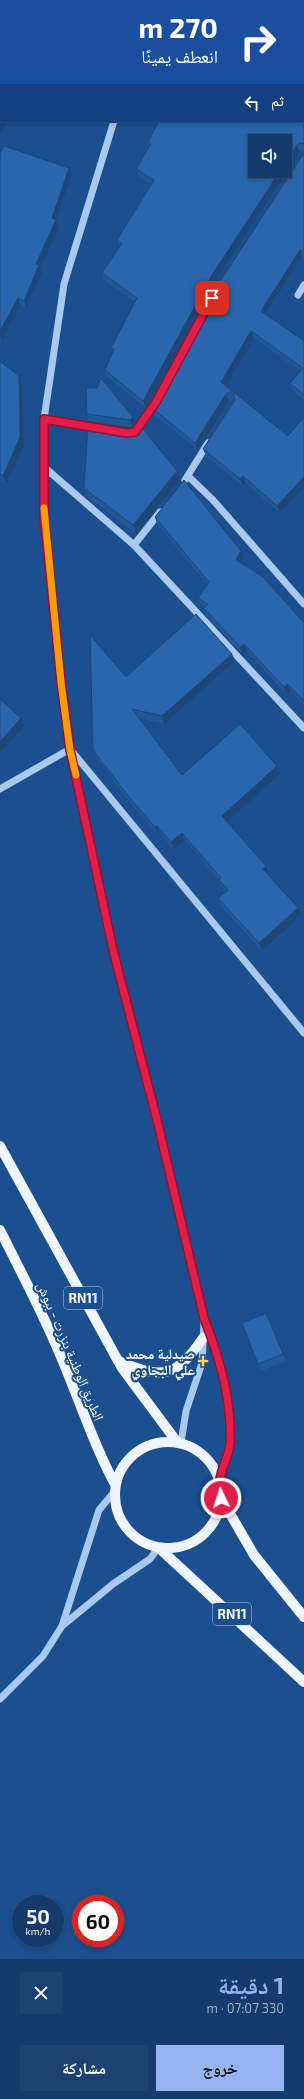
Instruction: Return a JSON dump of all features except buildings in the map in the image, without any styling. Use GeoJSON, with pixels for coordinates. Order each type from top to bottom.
{"type":"FeatureCollection","features":[{"type":"Feature","properties":{"kind":"main road","name":"الطريق الوطنية بنزرت - ببوش"},"geometry":{"type":"LineString","coordinates":[[0,1146],[118,1361],[179,1443]]}},
{"type":"Feature","properties":{"kind":"main road","name":"الطريق الوطنية بنزرت - ببوش"},"geometry":{"type":"LineString","coordinates":[[0,1230],[40,1308],[114,1488]]}},
{"type":"Feature","properties":{"kind":"main road"},"geometry":{"type":"LineString","coordinates":[[118,1361],[143,1372],[160,1374],[173,1370],[186,1361],[203,1338]]}},
{"type":"Feature","properties":{"kind":"main road","name":"RN11"},"geometry":{"type":"LineString","coordinates":[[159,1442],[179,1443],[194,1448],[205,1456],[220,1479],[221,1498],[218,1515],[208,1531],[194,1542],[177,1548],[159,1548],[142,1543],[121,1522],[115,1507],[114,1488],[118,1474],[128,1459],[142,1448],[159,1442]]}},
{"type":"Feature","properties":{"kind":"main road","name":"RN11"},"geometry":{"type":"LineString","coordinates":[[221,1498],[254,1555],[304,1617]]}},
{"type":"Feature","properties":{"kind":"main road","name":"RN11"},"geometry":{"type":"LineString","coordinates":[[159,1548],[304,1682]]}},
{"type":"Feature","properties":{"kind":"street"},"geometry":{"type":"LineString","coordinates":[[114,122],[64,284],[44,419],[44,516],[61,682],[70,750],[114,954],[157,1120],[204,1318],[216,1348],[224,1378],[229,1412],[230,1446],[220,1479]]}},
{"type":"Feature","properties":{"kind":"street"},"geometry":{"type":"LineString","coordinates":[[298,294],[304,285]]}},
{"type":"Feature","properties":{"kind":"street"},"geometry":{"type":"LineString","coordinates":[[127,433],[135,432],[139,428],[160,395]]}},
{"type":"Feature","properties":{"kind":"street"},"geometry":{"type":"LineString","coordinates":[[44,419],[104,430]]}},
{"type":"Feature","properties":{"kind":"street"},"geometry":{"type":"LineString","coordinates":[[181,486],[212,437]]}},
{"type":"Feature","properties":{"kind":"street"},"geometry":{"type":"LineString","coordinates":[[44,467],[134,544],[304,728]]}},
{"type":"Feature","properties":{"kind":"street"},"geometry":{"type":"LineString","coordinates":[[188,476],[214,500],[304,604]]}},
{"type":"Feature","properties":{"kind":"street"},"geometry":{"type":"LineString","coordinates":[[134,544],[167,504]]}},
{"type":"Feature","properties":{"kind":"street"},"geometry":{"type":"LineString","coordinates":[[0,789],[70,750]]}},
{"type":"Feature","properties":{"kind":"street"},"geometry":{"type":"LineString","coordinates":[[70,750],[304,1033]]}},
{"type":"Feature","properties":{"kind":"street"},"geometry":{"type":"LineString","coordinates":[[179,1443],[186,1411],[196,1385],[202,1363],[204,1318]]}},
{"type":"Feature","properties":{"kind":"street"},"geometry":{"type":"LineString","coordinates":[[0,1699],[43,1656],[62,1626],[99,1510],[114,1488]]}},
{"type":"Feature","properties":{"kind":"street"},"geometry":{"type":"LineString","coordinates":[[62,1626],[113,1584],[150,1559],[159,1548]]}},
{"type":"Feature","properties":{"kind":"slow traffic"},"geometry":{"type":"LineString","coordinates":[[44,508],[61,682],[70,750],[76,775]]}},
{"type":"Feature","properties":{"kind":"place","name":"صيدلية محمد علي البجاوي"},"geometry":{"type":"Point","coordinates":[203,1361]}},
{"type":"Feature","properties":{"kind":"route"},"geometry":{"type":"LineString","coordinates":[[212,298],[156,402],[135,432],[127,433],[44,419],[44,516],[61,682],[70,750],[114,954],[157,1120],[204,1318],[216,1348],[224,1378],[229,1412],[230,1446],[220,1479],[221,1498]]}}]}
